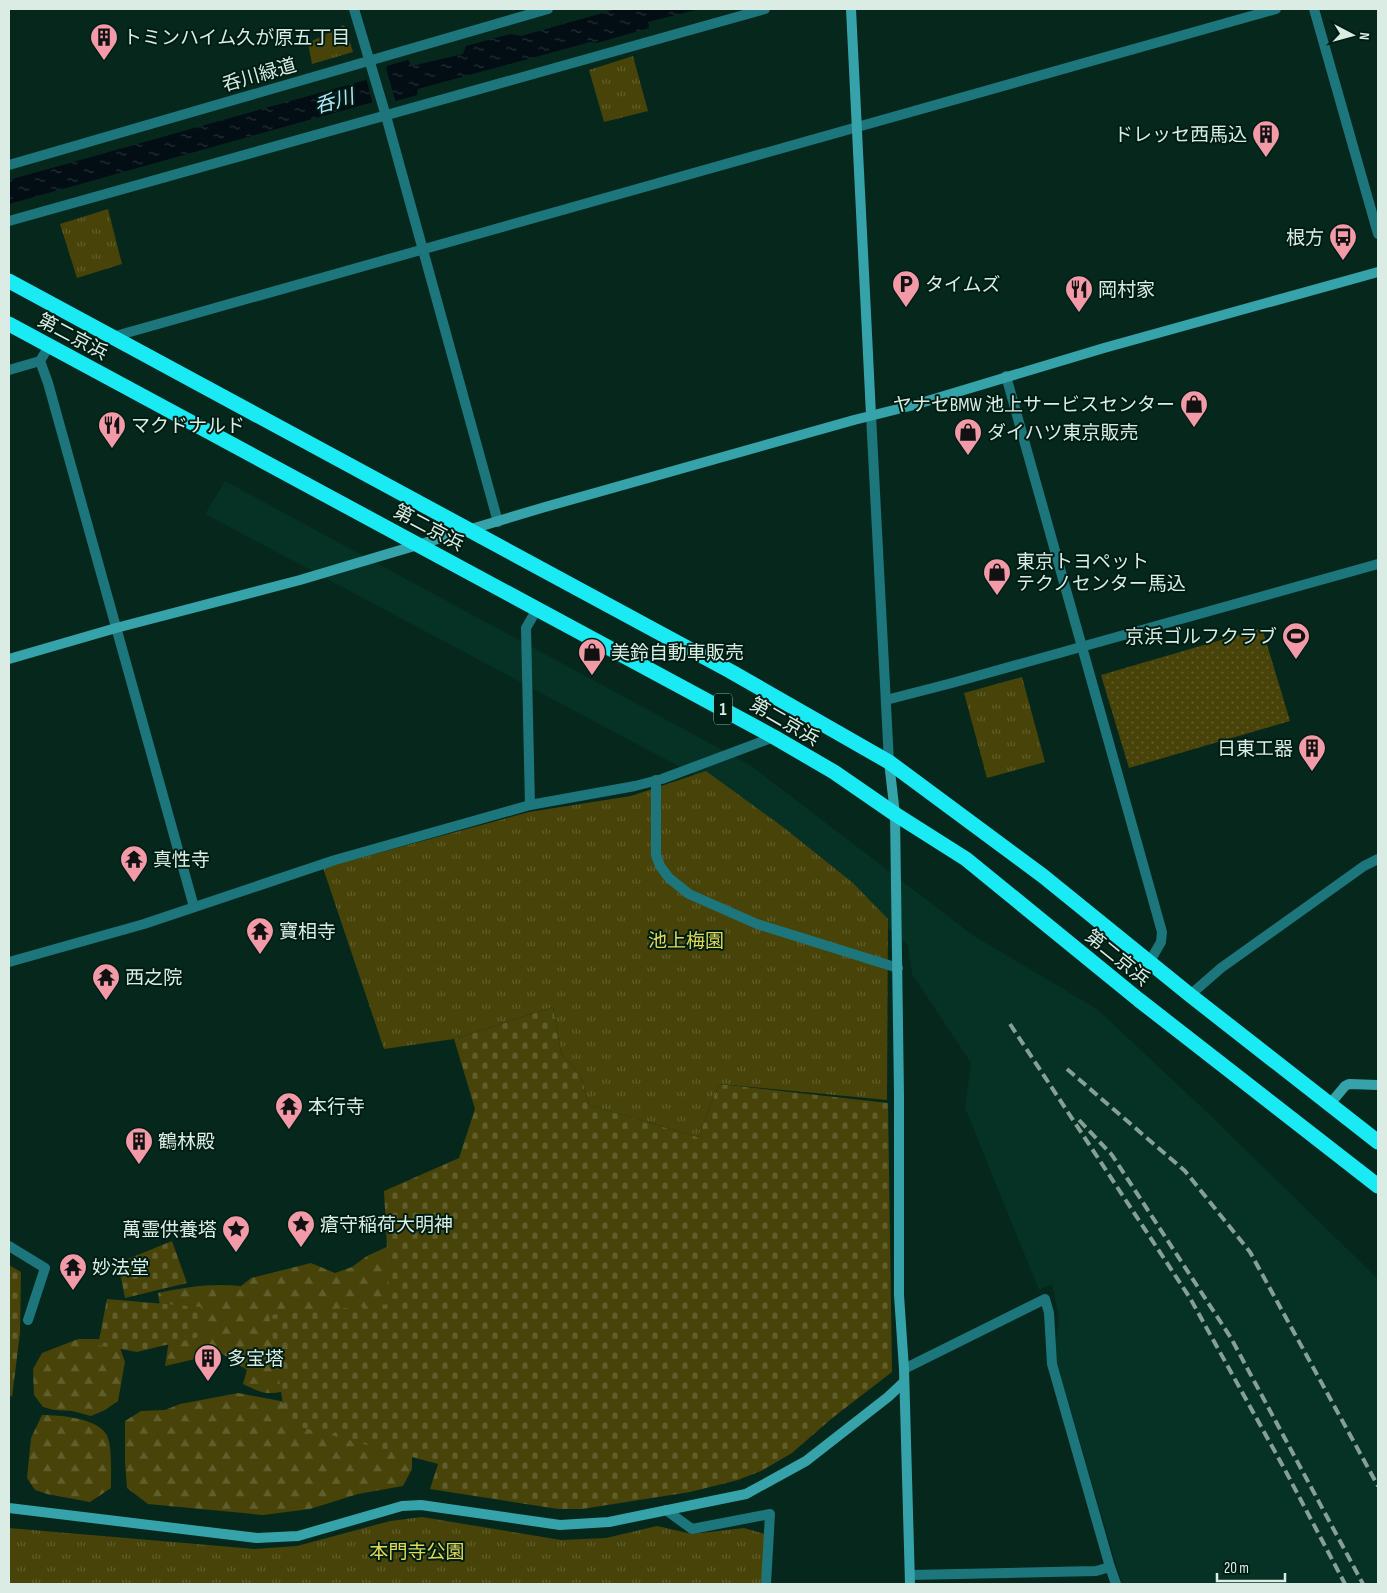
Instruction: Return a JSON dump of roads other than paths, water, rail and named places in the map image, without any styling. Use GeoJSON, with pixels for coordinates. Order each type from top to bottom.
{"type":"FeatureCollection","features":[{"type":"Feature","properties":{"kind":"highway","name":"第二京浜"},"geometry":{"type":"LineString","coordinates":[[9,281],[730,671],[889,762],[1043,876],[1190,995],[1378,1142]]}},
{"type":"Feature","properties":{"kind":"highway","name":"第二京浜"},"geometry":{"type":"LineString","coordinates":[[9,324],[774,736],[834,772],[966,859],[1139,1000],[1378,1186]]}},
{"type":"Feature","properties":{"kind":"street"},"geometry":{"type":"LineString","coordinates":[[354,9],[498,522]]}},
{"type":"Feature","properties":{"kind":"street","name":"呑川緑道"},"geometry":{"type":"LineString","coordinates":[[9,165],[370,65],[548,9]]}},
{"type":"Feature","properties":{"kind":"street"},"geometry":{"type":"LineString","coordinates":[[9,221],[384,112],[765,9]]}},
{"type":"Feature","properties":{"kind":"street"},"geometry":{"type":"LineString","coordinates":[[851,9],[889,762],[896,814],[899,1295],[904,1369],[910,1579],[1096,1571],[1110,1567]]}},
{"type":"Feature","properties":{"kind":"street"},"geometry":{"type":"LineString","coordinates":[[112,337],[423,251],[1276,9]]}},
{"type":"Feature","properties":{"kind":"street"},"geometry":{"type":"LineString","coordinates":[[1314,9],[1378,234]]}},
{"type":"Feature","properties":{"kind":"street"},"geometry":{"type":"LineString","coordinates":[[9,659],[116,628],[300,580],[871,415],[914,405],[1006,376],[1378,272]]}},
{"type":"Feature","properties":{"kind":"street"},"geometry":{"type":"LineString","coordinates":[[9,370],[40,361],[48,346]]}},
{"type":"Feature","properties":{"kind":"street"},"geometry":{"type":"LineString","coordinates":[[40,361],[48,383],[194,907]]}},
{"type":"Feature","properties":{"kind":"street"},"geometry":{"type":"LineString","coordinates":[[1006,376],[1162,932],[1161,942],[1150,961]]}},
{"type":"Feature","properties":{"kind":"street"},"geometry":{"type":"LineString","coordinates":[[886,700],[1378,564]]}},
{"type":"Feature","properties":{"kind":"street"},"geometry":{"type":"LineString","coordinates":[[530,805],[526,628],[537,609]]}},
{"type":"Feature","properties":{"kind":"street"},"geometry":{"type":"LineString","coordinates":[[9,962],[144,924],[335,860],[530,805],[635,786],[656,780],[774,736]]}},
{"type":"Feature","properties":{"kind":"street"},"geometry":{"type":"LineString","coordinates":[[656,780],[656,855],[660,866],[677,885],[689,894],[757,924],[898,968]]}},
{"type":"Feature","properties":{"kind":"street"},"geometry":{"type":"LineString","coordinates":[[1190,995],[1229,963],[1364,866],[1378,859]]}},
{"type":"Feature","properties":{"kind":"street"},"geometry":{"type":"LineString","coordinates":[[1330,1104],[1349,1084],[1378,1085]]}},
{"type":"Feature","properties":{"kind":"street"},"geometry":{"type":"LineString","coordinates":[[9,1246],[45,1268],[28,1320]]}},
{"type":"Feature","properties":{"kind":"street"},"geometry":{"type":"LineString","coordinates":[[904,1369],[1044,1299],[1049,1313],[1052,1364],[1116,1584]]}},
{"type":"Feature","properties":{"kind":"street"},"geometry":{"type":"LineString","coordinates":[[9,1508],[257,1538],[298,1536],[402,1506],[422,1505],[560,1526],[609,1522],[746,1494],[806,1461],[888,1397],[904,1382]]}},
{"type":"Feature","properties":{"kind":"street"},"geometry":{"type":"LineString","coordinates":[[666,1510],[692,1529],[770,1514],[766,1584]]}},
{"type":"Feature","properties":{"kind":"water","name":"呑川"},"geometry":{"type":"Polygon","coordinates":[[[617,9],[699,9],[648,22],[649,28],[597,43],[590,42],[418,89],[417,95],[374,107],[373,102],[9,204],[9,180],[366,80],[365,72],[408,60],[412,66],[463,54],[466,46],[510,34],[521,36],[617,9]]]}},
{"type":"Feature","properties":{"kind":"railway"},"geometry":{"type":"LineString","coordinates":[[1010,1024],[1190,1298],[1284,1468],[1345,1584]]}},
{"type":"Feature","properties":{"kind":"railway"},"geometry":{"type":"LineString","coordinates":[[1067,1069],[1185,1171],[1250,1252],[1378,1486]]}},
{"type":"Feature","properties":{"kind":"railway"},"geometry":{"type":"LineString","coordinates":[[1079,1120],[1112,1155],[1231,1338],[1363,1584]]}},
{"type":"Feature","properties":{"kind":"place","name":"トミンハイム久が原五丁目"},"geometry":{"type":"Point","coordinates":[104,61]}},
{"type":"Feature","properties":{"kind":"place","name":"ドレッセ西馬込"},"geometry":{"type":"Point","coordinates":[1266,158]}},
{"type":"Feature","properties":{"kind":"place","name":"根方"},"geometry":{"type":"Point","coordinates":[1343,261]}},
{"type":"Feature","properties":{"kind":"place","name":"タイムズ"},"geometry":{"type":"Point","coordinates":[906,308]}},
{"type":"Feature","properties":{"kind":"place","name":"岡村家"},"geometry":{"type":"Point","coordinates":[1079,313]}},
{"type":"Feature","properties":{"kind":"place","name":"ヤナセBMW 池上サービスセンター"},"geometry":{"type":"Point","coordinates":[1194,428]}},
{"type":"Feature","properties":{"kind":"place","name":"マクドナルド"},"geometry":{"type":"Point","coordinates":[112,449]}},
{"type":"Feature","properties":{"kind":"place","name":"ダイハツ東京販売"},"geometry":{"type":"Point","coordinates":[968,456]}},
{"type":"Feature","properties":{"kind":"place","name":"東京トヨペット テクノセンター馬込"},"geometry":{"type":"Point","coordinates":[997,596]}},
{"type":"Feature","properties":{"kind":"place","name":"京浜ゴルフクラブ"},"geometry":{"type":"Point","coordinates":[1296,660]}},
{"type":"Feature","properties":{"kind":"place","name":"美鈴自動車販売"},"geometry":{"type":"Point","coordinates":[592,676]}},
{"type":"Feature","properties":{"kind":"place","name":"日東工器"},"geometry":{"type":"Point","coordinates":[1312,772]}},
{"type":"Feature","properties":{"kind":"place","name":"真性寺"},"geometry":{"type":"Point","coordinates":[134,883]}},
{"type":"Feature","properties":{"kind":"place","name":"寶相寺"},"geometry":{"type":"Point","coordinates":[260,955]}},
{"type":"Feature","properties":{"kind":"place","name":"西之院"},"geometry":{"type":"Point","coordinates":[106,1001]}},
{"type":"Feature","properties":{"kind":"place","name":"本行寺"},"geometry":{"type":"Point","coordinates":[289,1130]}},
{"type":"Feature","properties":{"kind":"place","name":"鶴林殿"},"geometry":{"type":"Point","coordinates":[139,1165]}},
{"type":"Feature","properties":{"kind":"place","name":"瘡守稲荷大明神"},"geometry":{"type":"Point","coordinates":[301,1248]}},
{"type":"Feature","properties":{"kind":"place","name":"萬霊供養塔"},"geometry":{"type":"Point","coordinates":[236,1253]}},
{"type":"Feature","properties":{"kind":"place","name":"妙法堂"},"geometry":{"type":"Point","coordinates":[73,1291]}},
{"type":"Feature","properties":{"kind":"place","name":"多宝塔"},"geometry":{"type":"Point","coordinates":[208,1382]}},
{"type":"Feature","properties":{"kind":"park label","name":"池上梅園"},"geometry":{"type":"Point","coordinates":[686,940]}},
{"type":"Feature","properties":{"kind":"park label","name":"本門寺公園"},"geometry":{"type":"Point","coordinates":[417,1551]}}]}
